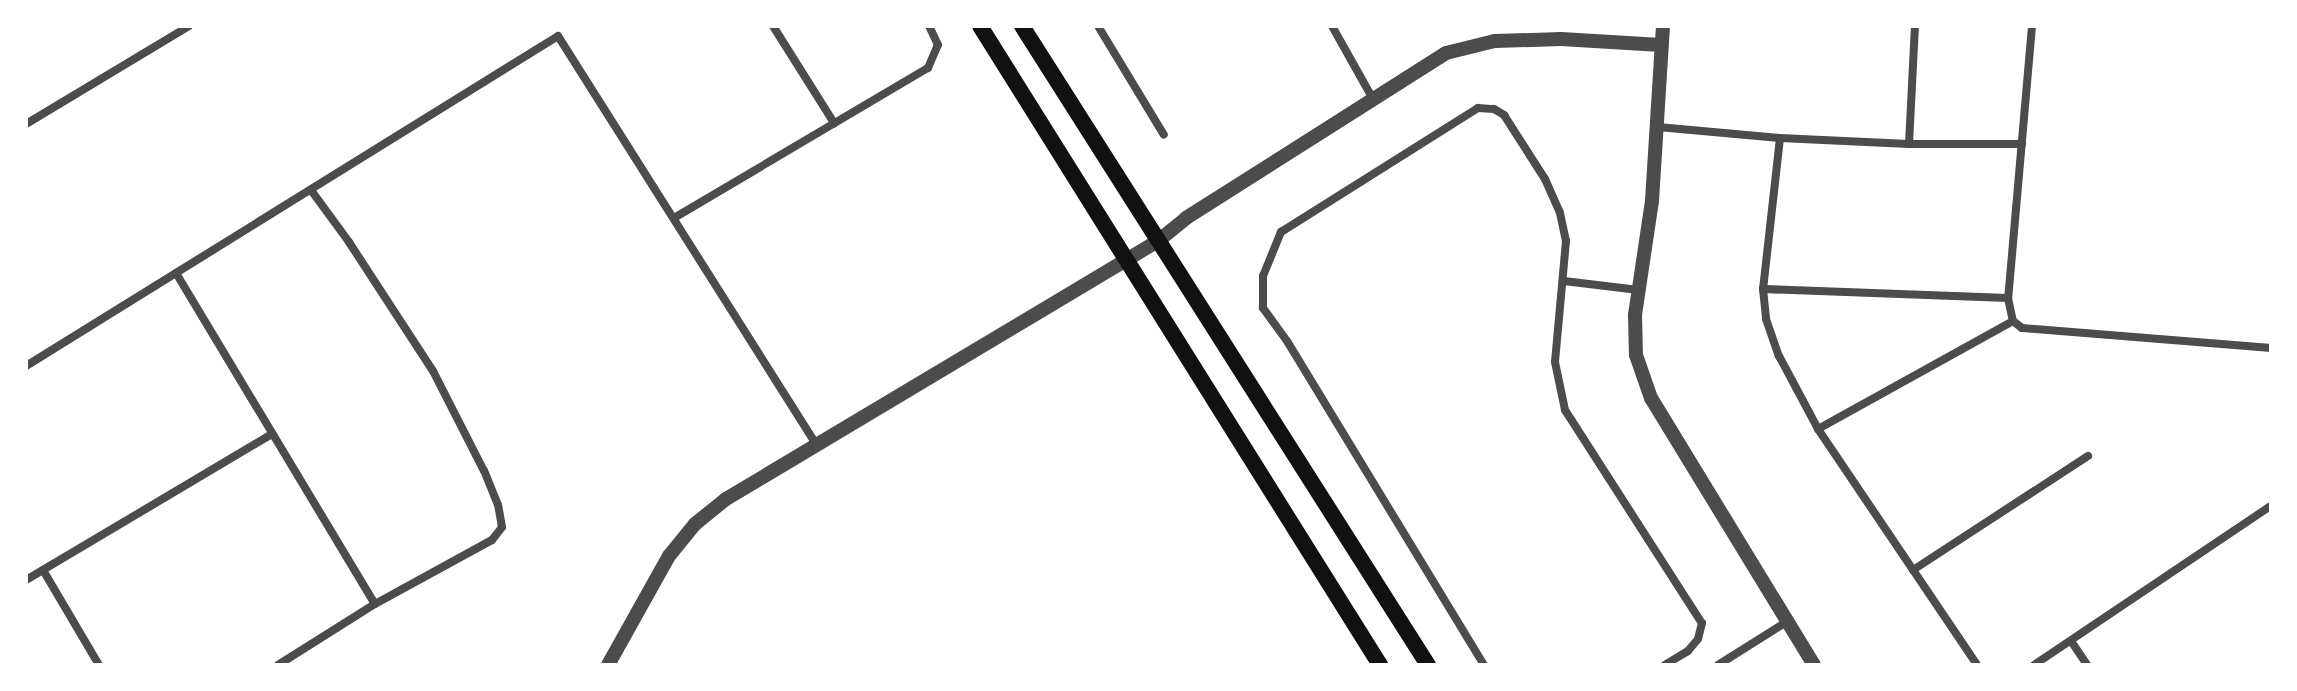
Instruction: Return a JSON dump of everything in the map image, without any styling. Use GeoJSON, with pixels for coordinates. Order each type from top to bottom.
{"type":"FeatureCollection","features":[{"type":"Feature","properties":{"kind":"main road"},"geometry":{"type":"LineString","coordinates":[[980,26],[1380,665]]}},
{"type":"Feature","properties":{"kind":"main road"},"geometry":{"type":"LineString","coordinates":[[1030,29],[1158,241],[1428,665]]}},
{"type":"Feature","properties":{"kind":"street"},"geometry":{"type":"LineString","coordinates":[[551,26],[816,444]]}},
{"type":"Feature","properties":{"kind":"street"},"geometry":{"type":"LineString","coordinates":[[773,26],[834,123]]}},
{"type":"Feature","properties":{"kind":"street"},"geometry":{"type":"LineString","coordinates":[[674,218],[928,68],[938,45],[929,26]]}},
{"type":"Feature","properties":{"kind":"street"},"geometry":{"type":"LineString","coordinates":[[1098,26],[1164,135]]}},
{"type":"Feature","properties":{"kind":"street"},"geometry":{"type":"LineString","coordinates":[[1332,26],[1373,99]]}},
{"type":"Feature","properties":{"kind":"street"},"geometry":{"type":"LineString","coordinates":[[1663,26],[1658,127],[1638,290],[1636,355],[1651,398],[1814,665]]}},
{"type":"Feature","properties":{"kind":"street"},"geometry":{"type":"LineString","coordinates":[[1909,144],[1915,26]]}},
{"type":"Feature","properties":{"kind":"street"},"geometry":{"type":"LineString","coordinates":[[2032,26],[2008,298],[2013,321],[2022,328],[2271,348]]}},
{"type":"Feature","properties":{"kind":"street"},"geometry":{"type":"LineString","coordinates":[[26,124],[182,28]]}},
{"type":"Feature","properties":{"kind":"street"},"geometry":{"type":"LineString","coordinates":[[26,366],[558,36]]}},
{"type":"Feature","properties":{"kind":"street"},"geometry":{"type":"LineString","coordinates":[[608,665],[669,556],[695,524],[726,499],[1158,241],[1186,218],[1446,53],[1495,41],[1561,39],[1661,45]]}},
{"type":"Feature","properties":{"kind":"street"},"geometry":{"type":"LineString","coordinates":[[1484,665],[1287,341],[1263,308],[1263,276],[1272,247],[1291,223],[1478,108],[1494,109],[1504,115],[1545,179],[1566,241],[1555,362],[1565,410],[1702,623],[1698,639],[1688,651],[1665,665]]}},
{"type":"Feature","properties":{"kind":"street"},"geometry":{"type":"LineString","coordinates":[[1658,127],[1780,138],[1909,144],[2022,144]]}},
{"type":"Feature","properties":{"kind":"street"},"geometry":{"type":"LineString","coordinates":[[1780,138],[1763,289],[1766,319],[1779,356],[1818,429],[1977,665]]}},
{"type":"Feature","properties":{"kind":"street"},"geometry":{"type":"LineString","coordinates":[[278,665],[375,604],[492,540],[502,527],[498,505],[484,471],[433,371],[349,242],[311,190]]}},
{"type":"Feature","properties":{"kind":"street"},"geometry":{"type":"LineString","coordinates":[[176,273],[375,604]]}},
{"type":"Feature","properties":{"kind":"street"},"geometry":{"type":"LineString","coordinates":[[1564,281],[1638,290]]}},
{"type":"Feature","properties":{"kind":"street"},"geometry":{"type":"LineString","coordinates":[[1763,289],[2008,298]]}},
{"type":"Feature","properties":{"kind":"street"},"geometry":{"type":"LineString","coordinates":[[1818,429],[2013,321]]}},
{"type":"Feature","properties":{"kind":"street"},"geometry":{"type":"LineString","coordinates":[[26,580],[272,434]]}},
{"type":"Feature","properties":{"kind":"street"},"geometry":{"type":"LineString","coordinates":[[1913,570],[2088,456]]}},
{"type":"Feature","properties":{"kind":"street"},"geometry":{"type":"LineString","coordinates":[[2034,665],[2271,506]]}},
{"type":"Feature","properties":{"kind":"street"},"geometry":{"type":"LineString","coordinates":[[43,570],[99,665]]}},
{"type":"Feature","properties":{"kind":"street"},"geometry":{"type":"LineString","coordinates":[[1718,665],[1788,621]]}},
{"type":"Feature","properties":{"kind":"street"},"geometry":{"type":"LineString","coordinates":[[2071,641],[2087,665]]}}]}
